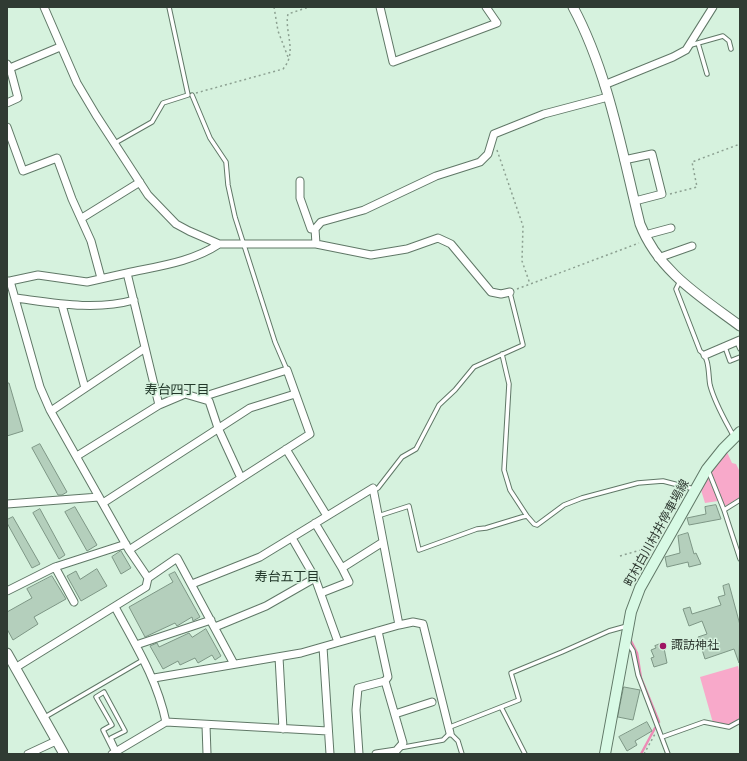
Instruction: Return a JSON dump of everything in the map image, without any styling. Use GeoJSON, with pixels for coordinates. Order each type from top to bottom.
{"type":"FeatureCollection","features":[{"type":"Feature","properties":{"kind":"main road","name":"町村白川村井停車場線"},"geometry":{"type":"LineString","coordinates":[[605,754],[628,625],[640,588],[707,469],[737,435]]}},
{"type":"Feature","properties":{"kind":"street"},"geometry":{"type":"LineString","coordinates":[[44,7],[60,47],[78,83],[140,182],[158,207],[176,224],[219,244],[316,244],[371,255],[407,249],[438,238],[451,244],[491,292],[501,294],[510,292]]}},
{"type":"Feature","properties":{"kind":"street"},"geometry":{"type":"LineString","coordinates":[[380,7],[393,62],[497,23],[486,7]]}},
{"type":"Feature","properties":{"kind":"street"},"geometry":{"type":"LineString","coordinates":[[573,7],[590,42],[608,97],[646,237],[658,258],[680,281],[740,326]]}},
{"type":"Feature","properties":{"kind":"street"},"geometry":{"type":"LineString","coordinates":[[604,85],[673,57],[686,50],[694,44],[713,7]]}},
{"type":"Feature","properties":{"kind":"street"},"geometry":{"type":"LineString","coordinates":[[7,103],[18,98],[9,66],[60,47]]}},
{"type":"Feature","properties":{"kind":"street"},"geometry":{"type":"LineString","coordinates":[[316,244],[315,229],[321,222],[364,210],[429,179],[480,162],[488,154],[494,134],[544,114],[608,97]]}},
{"type":"Feature","properties":{"kind":"street"},"geometry":{"type":"LineString","coordinates":[[7,127],[23,172],[57,158],[72,198],[92,241],[101,278]]}},
{"type":"Feature","properties":{"kind":"street"},"geometry":{"type":"LineString","coordinates":[[624,160],[652,154],[662,194],[635,201]]}},
{"type":"Feature","properties":{"kind":"street"},"geometry":{"type":"LineString","coordinates":[[82,218],[140,182]]}},
{"type":"Feature","properties":{"kind":"street"},"geometry":{"type":"LineString","coordinates":[[300,182],[300,198],[311,229],[315,229]]}},
{"type":"Feature","properties":{"kind":"street"},"geometry":{"type":"LineString","coordinates":[[646,237],[671,228]]}},
{"type":"Feature","properties":{"kind":"street"},"geometry":{"type":"LineString","coordinates":[[148,578],[128,547],[51,411],[40,387],[8,281],[38,275],[87,282],[177,263],[206,253],[219,244]]}},
{"type":"Feature","properties":{"kind":"street"},"geometry":{"type":"LineString","coordinates":[[658,258],[692,246]]}},
{"type":"Feature","properties":{"kind":"street"},"geometry":{"type":"LineString","coordinates":[[127,273],[159,405]]}},
{"type":"Feature","properties":{"kind":"street"},"geometry":{"type":"LineString","coordinates":[[14,298],[62,304],[104,306],[134,300]]}},
{"type":"Feature","properties":{"kind":"street"},"geometry":{"type":"LineString","coordinates":[[62,304],[85,388]]}},
{"type":"Feature","properties":{"kind":"street"},"geometry":{"type":"LineString","coordinates":[[705,355],[725,347],[739,344]]}},
{"type":"Feature","properties":{"kind":"street"},"geometry":{"type":"LineString","coordinates":[[51,411],[145,348]]}},
{"type":"Feature","properties":{"kind":"street"},"geometry":{"type":"LineString","coordinates":[[7,590],[55,567],[128,547],[310,434],[287,370],[199,398]]}},
{"type":"Feature","properties":{"kind":"street"},"geometry":{"type":"LineString","coordinates":[[77,456],[159,405],[185,394],[209,400],[218,428],[241,478]]}},
{"type":"Feature","properties":{"kind":"street"},"geometry":{"type":"LineString","coordinates":[[7,504],[101,500],[250,408],[295,394]]}},
{"type":"Feature","properties":{"kind":"street"},"geometry":{"type":"LineString","coordinates":[[286,449],[327,516]]}},
{"type":"Feature","properties":{"kind":"street"},"geometry":{"type":"LineString","coordinates":[[192,584],[245,564],[292,538],[373,488],[399,625]]}},
{"type":"Feature","properties":{"kind":"street"},"geometry":{"type":"LineString","coordinates":[[315,523],[349,582],[321,593]]}},
{"type":"Feature","properties":{"kind":"street"},"geometry":{"type":"LineString","coordinates":[[292,538],[315,578],[338,642]]}},
{"type":"Feature","properties":{"kind":"street"},"geometry":{"type":"LineString","coordinates":[[342,568],[383,542]]}},
{"type":"Feature","properties":{"kind":"street"},"geometry":{"type":"LineString","coordinates":[[15,668],[146,587],[148,578],[178,558],[234,664]]}},
{"type":"Feature","properties":{"kind":"street"},"geometry":{"type":"LineString","coordinates":[[55,567],[74,602]]}},
{"type":"Feature","properties":{"kind":"street"},"geometry":{"type":"LineString","coordinates":[[136,645],[213,624],[266,606],[315,578]]}},
{"type":"Feature","properties":{"kind":"street"},"geometry":{"type":"LineString","coordinates":[[115,607],[154,678],[162,700],[166,722]]}},
{"type":"Feature","properties":{"kind":"street"},"geometry":{"type":"LineString","coordinates":[[154,678],[279,657],[323,647],[413,622],[423,624],[450,733]]}},
{"type":"Feature","properties":{"kind":"street"},"geometry":{"type":"LineString","coordinates":[[376,754],[397,751],[403,743],[385,681],[388,677],[378,631]]}},
{"type":"Feature","properties":{"kind":"street"},"geometry":{"type":"LineString","coordinates":[[323,647],[330,754]]}},
{"type":"Feature","properties":{"kind":"street"},"geometry":{"type":"LineString","coordinates":[[7,653],[64,754]]}},
{"type":"Feature","properties":{"kind":"street"},"geometry":{"type":"LineString","coordinates":[[279,657],[283,729]]}},
{"type":"Feature","properties":{"kind":"street"},"geometry":{"type":"LineString","coordinates":[[359,754],[356,710],[358,688],[385,681]]}},
{"type":"Feature","properties":{"kind":"street"},"geometry":{"type":"LineString","coordinates":[[395,714],[432,702]]}},
{"type":"Feature","properties":{"kind":"street"},"geometry":{"type":"LineString","coordinates":[[115,752],[166,722],[328,731]]}},
{"type":"Feature","properties":{"kind":"street"},"geometry":{"type":"LineString","coordinates":[[206,725],[207,754]]}},
{"type":"Feature","properties":{"kind":"street"},"geometry":{"type":"LineString","coordinates":[[28,754],[56,741]]}},
{"type":"Feature","properties":{"kind":"lane"},"geometry":{"type":"LineString","coordinates":[[115,143],[152,122],[163,103],[188,95],[169,7]]}},
{"type":"Feature","properties":{"kind":"lane"},"geometry":{"type":"LineString","coordinates":[[707,74],[694,44],[723,36],[729,41],[731,49]]}},
{"type":"Feature","properties":{"kind":"lane"},"geometry":{"type":"LineString","coordinates":[[192,95],[210,138],[226,162],[228,185],[235,217],[245,244],[275,342],[287,370]]}},
{"type":"Feature","properties":{"kind":"lane"},"geometry":{"type":"LineString","coordinates":[[680,281],[676,288],[700,351],[705,355],[710,386],[716,403],[737,435]]}},
{"type":"Feature","properties":{"kind":"lane"},"geometry":{"type":"LineString","coordinates":[[373,490],[378,488],[402,457],[416,449],[439,405],[455,390],[470,370],[523,345],[510,292]]}},
{"type":"Feature","properties":{"kind":"lane"},"geometry":{"type":"LineString","coordinates":[[725,347],[730,361],[740,357]]}},
{"type":"Feature","properties":{"kind":"lane"},"geometry":{"type":"LineString","coordinates":[[502,354],[509,384],[504,470],[510,490],[534,524],[537,525],[564,505],[582,498],[643,482],[663,481],[695,489]]}},
{"type":"Feature","properties":{"kind":"lane"},"geometry":{"type":"LineString","coordinates":[[707,469],[724,510],[740,559]]}},
{"type":"Feature","properties":{"kind":"lane"},"geometry":{"type":"LineString","coordinates":[[724,510],[740,500]]}},
{"type":"Feature","properties":{"kind":"lane"},"geometry":{"type":"LineString","coordinates":[[378,516],[408,506],[419,550],[477,529],[486,528],[527,516]]}},
{"type":"Feature","properties":{"kind":"lane"},"geometry":{"type":"LineString","coordinates":[[397,751],[443,740],[450,733],[450,727],[519,700],[511,673],[609,631],[628,625]]}},
{"type":"Feature","properties":{"kind":"lane"},"geometry":{"type":"LineString","coordinates":[[626,640],[633,651],[638,675],[668,754]]}},
{"type":"Feature","properties":{"kind":"lane"},"geometry":{"type":"LineString","coordinates":[[43,718],[144,659]]}},
{"type":"Feature","properties":{"kind":"lane"},"geometry":{"type":"LineString","coordinates":[[104,692],[125,731],[111,738],[115,752],[103,730],[112,725],[96,697],[104,692]]}},
{"type":"Feature","properties":{"kind":"lane"},"geometry":{"type":"LineString","coordinates":[[501,707],[525,754]]}},
{"type":"Feature","properties":{"kind":"lane"},"geometry":{"type":"LineString","coordinates":[[662,737],[704,722],[729,727],[740,721]]}},
{"type":"Feature","properties":{"kind":"lane"},"geometry":{"type":"LineString","coordinates":[[450,733],[455,737],[462,754]]}},
{"type":"Feature","properties":{"kind":"path"},"geometry":{"type":"LineString","coordinates":[[274,7],[278,31],[288,58]]}},
{"type":"Feature","properties":{"kind":"path"},"geometry":{"type":"LineString","coordinates":[[192,95],[283,69],[288,58],[291,44],[288,27],[288,14],[309,7]]}},
{"type":"Feature","properties":{"kind":"path"},"geometry":{"type":"LineString","coordinates":[[492,141],[500,155],[508,185],[523,226],[522,261],[530,284]]}},
{"type":"Feature","properties":{"kind":"path"},"geometry":{"type":"LineString","coordinates":[[662,194],[667,195],[696,187],[692,162],[740,144]]}},
{"type":"Feature","properties":{"kind":"path"},"geometry":{"type":"LineString","coordinates":[[510,292],[646,237]]}},
{"type":"Feature","properties":{"kind":"path"},"geometry":{"type":"LineString","coordinates":[[620,556],[658,545],[664,546]]}},
{"type":"Feature","properties":{"kind":"path"},"geometry":{"type":"LineString","coordinates":[[644,754],[654,735],[660,731]]}},
{"type":"Feature","properties":{"kind":"shaded area"},"geometry":{"type":"Polygon","coordinates":[[[727,452],[732,463],[736,464],[740,472],[740,497],[726,506],[724,505],[710,471],[727,452]]]}},
{"type":"Feature","properties":{"kind":"shaded area"},"geometry":{"type":"Polygon","coordinates":[[[708,476],[718,501],[705,503],[701,490],[708,476]]]}},
{"type":"Feature","properties":{"kind":"shaded area"},"geometry":{"type":"Polygon","coordinates":[[[738,666],[740,675],[740,718],[728,725],[713,723],[700,677],[738,666]]]}},
{"type":"Feature","properties":{"kind":"building"},"geometry":{"type":"Polygon","coordinates":[[[7,383],[9,383],[23,431],[7,436],[7,383]]]}},
{"type":"Feature","properties":{"kind":"building"},"geometry":{"type":"Polygon","coordinates":[[[40,444],[67,492],[62,495],[58,495],[32,448],[40,444]]]}},
{"type":"Feature","properties":{"kind":"building"},"geometry":{"type":"Polygon","coordinates":[[[716,505],[721,519],[689,525],[687,518],[706,514],[705,507],[716,505]]]}},
{"type":"Feature","properties":{"kind":"building"},"geometry":{"type":"Polygon","coordinates":[[[75,507],[97,545],[87,551],[65,512],[75,507]]]}},
{"type":"Feature","properties":{"kind":"building"},"geometry":{"type":"Polygon","coordinates":[[[40,509],[65,555],[59,559],[33,513],[40,509]]]}},
{"type":"Feature","properties":{"kind":"building"},"geometry":{"type":"Polygon","coordinates":[[[13,517],[40,564],[32,568],[7,523],[7,520],[13,517]]]}},
{"type":"Feature","properties":{"kind":"building"},"geometry":{"type":"Polygon","coordinates":[[[688,533],[694,554],[696,553],[701,564],[689,567],[688,562],[667,567],[665,557],[680,553],[678,536],[688,533]]]}},
{"type":"Feature","properties":{"kind":"building"},"geometry":{"type":"Polygon","coordinates":[[[121,551],[131,568],[121,574],[112,557],[121,551]]]}},
{"type":"Feature","properties":{"kind":"building"},"geometry":{"type":"Polygon","coordinates":[[[97,569],[107,586],[81,601],[67,576],[76,571],[80,579],[97,569]]]}},
{"type":"Feature","properties":{"kind":"building"},"geometry":{"type":"Polygon","coordinates":[[[175,572],[200,617],[193,621],[192,617],[177,626],[175,623],[145,637],[129,607],[173,582],[169,575],[175,572]]]}},
{"type":"Feature","properties":{"kind":"building"},"geometry":{"type":"Polygon","coordinates":[[[52,576],[66,599],[34,617],[38,624],[13,640],[7,629],[7,612],[32,598],[27,589],[52,576]]]}},
{"type":"Feature","properties":{"kind":"building"},"geometry":{"type":"Polygon","coordinates":[[[729,584],[740,625],[739,663],[734,649],[705,659],[698,637],[707,634],[702,621],[689,626],[683,609],[690,607],[692,614],[721,605],[718,597],[725,595],[723,586],[729,584]]]}},
{"type":"Feature","properties":{"kind":"building"},"geometry":{"type":"Polygon","coordinates":[[[206,629],[221,656],[215,660],[212,655],[198,663],[195,658],[180,665],[178,661],[163,669],[150,646],[157,643],[159,647],[189,633],[192,637],[206,629]]]}},
{"type":"Feature","properties":{"kind":"building"},"geometry":{"type":"Polygon","coordinates":[[[663,643],[667,663],[654,667],[651,658],[654,657],[651,650],[656,648],[655,646],[663,643]]]}},
{"type":"Feature","properties":{"kind":"building"},"geometry":{"type":"Polygon","coordinates":[[[624,687],[640,690],[633,720],[618,717],[624,687]]]}},
{"type":"Feature","properties":{"kind":"building"},"geometry":{"type":"Polygon","coordinates":[[[647,722],[652,731],[635,741],[637,745],[627,751],[619,737],[647,722]]]}},
{"type":"Feature","properties":{"kind":"waterway"},"geometry":{"type":"LineString","coordinates":[[630,639],[637,653],[641,678],[659,722]]}},
{"type":"Feature","properties":{"kind":"waterway"},"geometry":{"type":"LineString","coordinates":[[641,754],[655,728]]}},
{"type":"Feature","properties":{"kind":"place","name":"諏訪神社"},"geometry":{"type":"Point","coordinates":[663,646]}},
{"type":"Feature","properties":{"kind":"district","name":"寿台四丁目"},"geometry":{"type":"Point","coordinates":[177,390]}},
{"type":"Feature","properties":{"kind":"district","name":"寿台五丁目"},"geometry":{"type":"Point","coordinates":[287,577]}}]}
